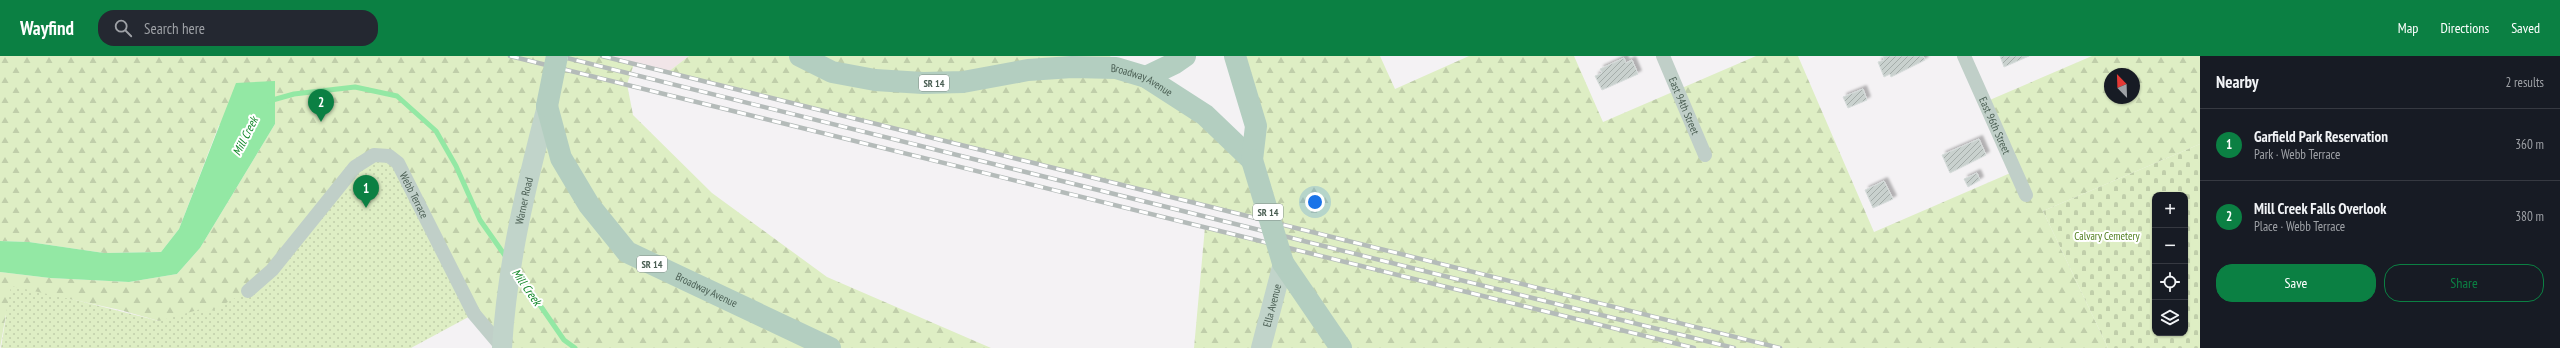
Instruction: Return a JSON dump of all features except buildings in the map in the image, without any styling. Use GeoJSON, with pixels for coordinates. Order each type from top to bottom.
{"type":"FeatureCollection","features":[{"type":"Feature","properties":{"kind":"main road","name":"Warner Road"},"geometry":{"type":"LineString","coordinates":[[502,348],[507,290],[528,179],[547,106],[557,56]]}},
{"type":"Feature","properties":{"kind":"main road","name":"Broadway Avenue"},"geometry":{"type":"LineString","coordinates":[[800,56],[832,72],[875,80],[923,83],[964,82],[1028,70],[1072,67],[1116,68],[1146,77],[1205,115],[1252,160],[1283,263],[1341,348]]}},
{"type":"Feature","properties":{"kind":"main road"},"geometry":{"type":"LineString","coordinates":[[1146,77],[1175,64],[1185,56]]}},
{"type":"Feature","properties":{"kind":"main road"},"geometry":{"type":"LineString","coordinates":[[1235,56],[1256,126],[1252,160]]}},
{"type":"Feature","properties":{"kind":"main road","name":"Broadway Avenue"},"geometry":{"type":"LineString","coordinates":[[547,106],[561,158],[589,205],[627,252],[830,348]]}},
{"type":"Feature","properties":{"kind":"main road","name":"Ella Avenue"},"geometry":{"type":"LineString","coordinates":[[1261,348],[1283,263]]}},
{"type":"Feature","properties":{"kind":"street","name":"East 94th Street"},"geometry":{"type":"LineString","coordinates":[[1663,56],[1705,155]]}},
{"type":"Feature","properties":{"kind":"street","name":"East 96th Street"},"geometry":{"type":"LineString","coordinates":[[1964,56],[2026,195]]}},
{"type":"Feature","properties":{"kind":"street","name":"Webb Terrace"},"geometry":{"type":"LineString","coordinates":[[248,292],[272,270],[355,167],[374,155],[389,156],[398,163],[474,314],[502,348]]}},
{"type":"Feature","properties":{"kind":"shaded area"},"geometry":{"type":"Polygon","coordinates":[[[602,56],[689,56],[668,72],[602,56]]]}},
{"type":"Feature","properties":{"kind":"green space"},"geometry":{"type":"Polygon","coordinates":[[[0,56],[602,56],[634,64],[627,84],[633,115],[712,193],[827,277],[991,348],[502,348],[474,314],[398,163],[374,155],[248,291],[204,315],[201,309],[159,321],[120,310],[11,286],[0,348],[0,272],[50,278],[129,282],[177,274],[200,248],[275,124],[219,125],[179,229],[161,252],[104,253],[29,242],[0,241],[0,56]]]}},
{"type":"Feature","properties":{"kind":"green space"},"geometry":{"type":"Polygon","coordinates":[[[689,56],[1110,56],[1116,68],[1146,77],[1252,160],[1235,56],[1380,56],[1395,89],[1469,56],[1574,56],[1603,122],[1756,56],[1798,56],[1874,232],[2015,171],[1985,102],[2092,56],[2200,56],[2200,144],[2043,211],[2108,348],[1194,348],[1205,227],[1277,245],[1272,222],[668,72],[689,56]]]}},
{"type":"Feature","properties":{"kind":"green space","name":"Calvary Cemetery"},"geometry":{"type":"Polygon","coordinates":[[[2200,144],[2200,348],[2108,348],[2043,211],[2200,144]]]}},
{"type":"Feature","properties":{"kind":"green space"},"geometry":{"type":"Polygon","coordinates":[[[389,156],[474,314],[411,348],[1,348],[6,316],[0,286],[16,285],[159,321],[355,167],[389,156]]]}},
{"type":"Feature","properties":{"kind":"water"},"geometry":{"type":"Polygon","coordinates":[[[275,81],[275,124],[200,248],[177,274],[129,282],[50,278],[0,272],[0,241],[29,242],[104,253],[161,252],[179,229],[236,83],[275,81]]]}},
{"type":"Feature","properties":{"kind":"waterway","name":"Mill Creek"},"geometry":{"type":"LineString","coordinates":[[269,101],[294,94],[355,87],[397,96],[436,131],[456,166],[480,220],[506,257]]}},
{"type":"Feature","properties":{"kind":"waterway","name":"Mill Creek"},"geometry":{"type":"LineString","coordinates":[[517,272],[564,340],[575,348]]}},
{"type":"Feature","properties":{"kind":"railway"},"geometry":{"type":"LineString","coordinates":[[510,56],[1694,348]]}},
{"type":"Feature","properties":{"kind":"railway"},"geometry":{"type":"LineString","coordinates":[[559,56],[1734,348]]}},
{"type":"Feature","properties":{"kind":"railway"},"geometry":{"type":"LineString","coordinates":[[602,56],[1780,348]]}},
{"type":"Feature","properties":{"kind":"place","name":"Mill Creek Falls Overlook"},"geometry":{"type":"Point","coordinates":[321,122]}},
{"type":"Feature","properties":{"kind":"place","name":"Garfield Park Reservation"},"geometry":{"type":"Point","coordinates":[366,208]}}]}
